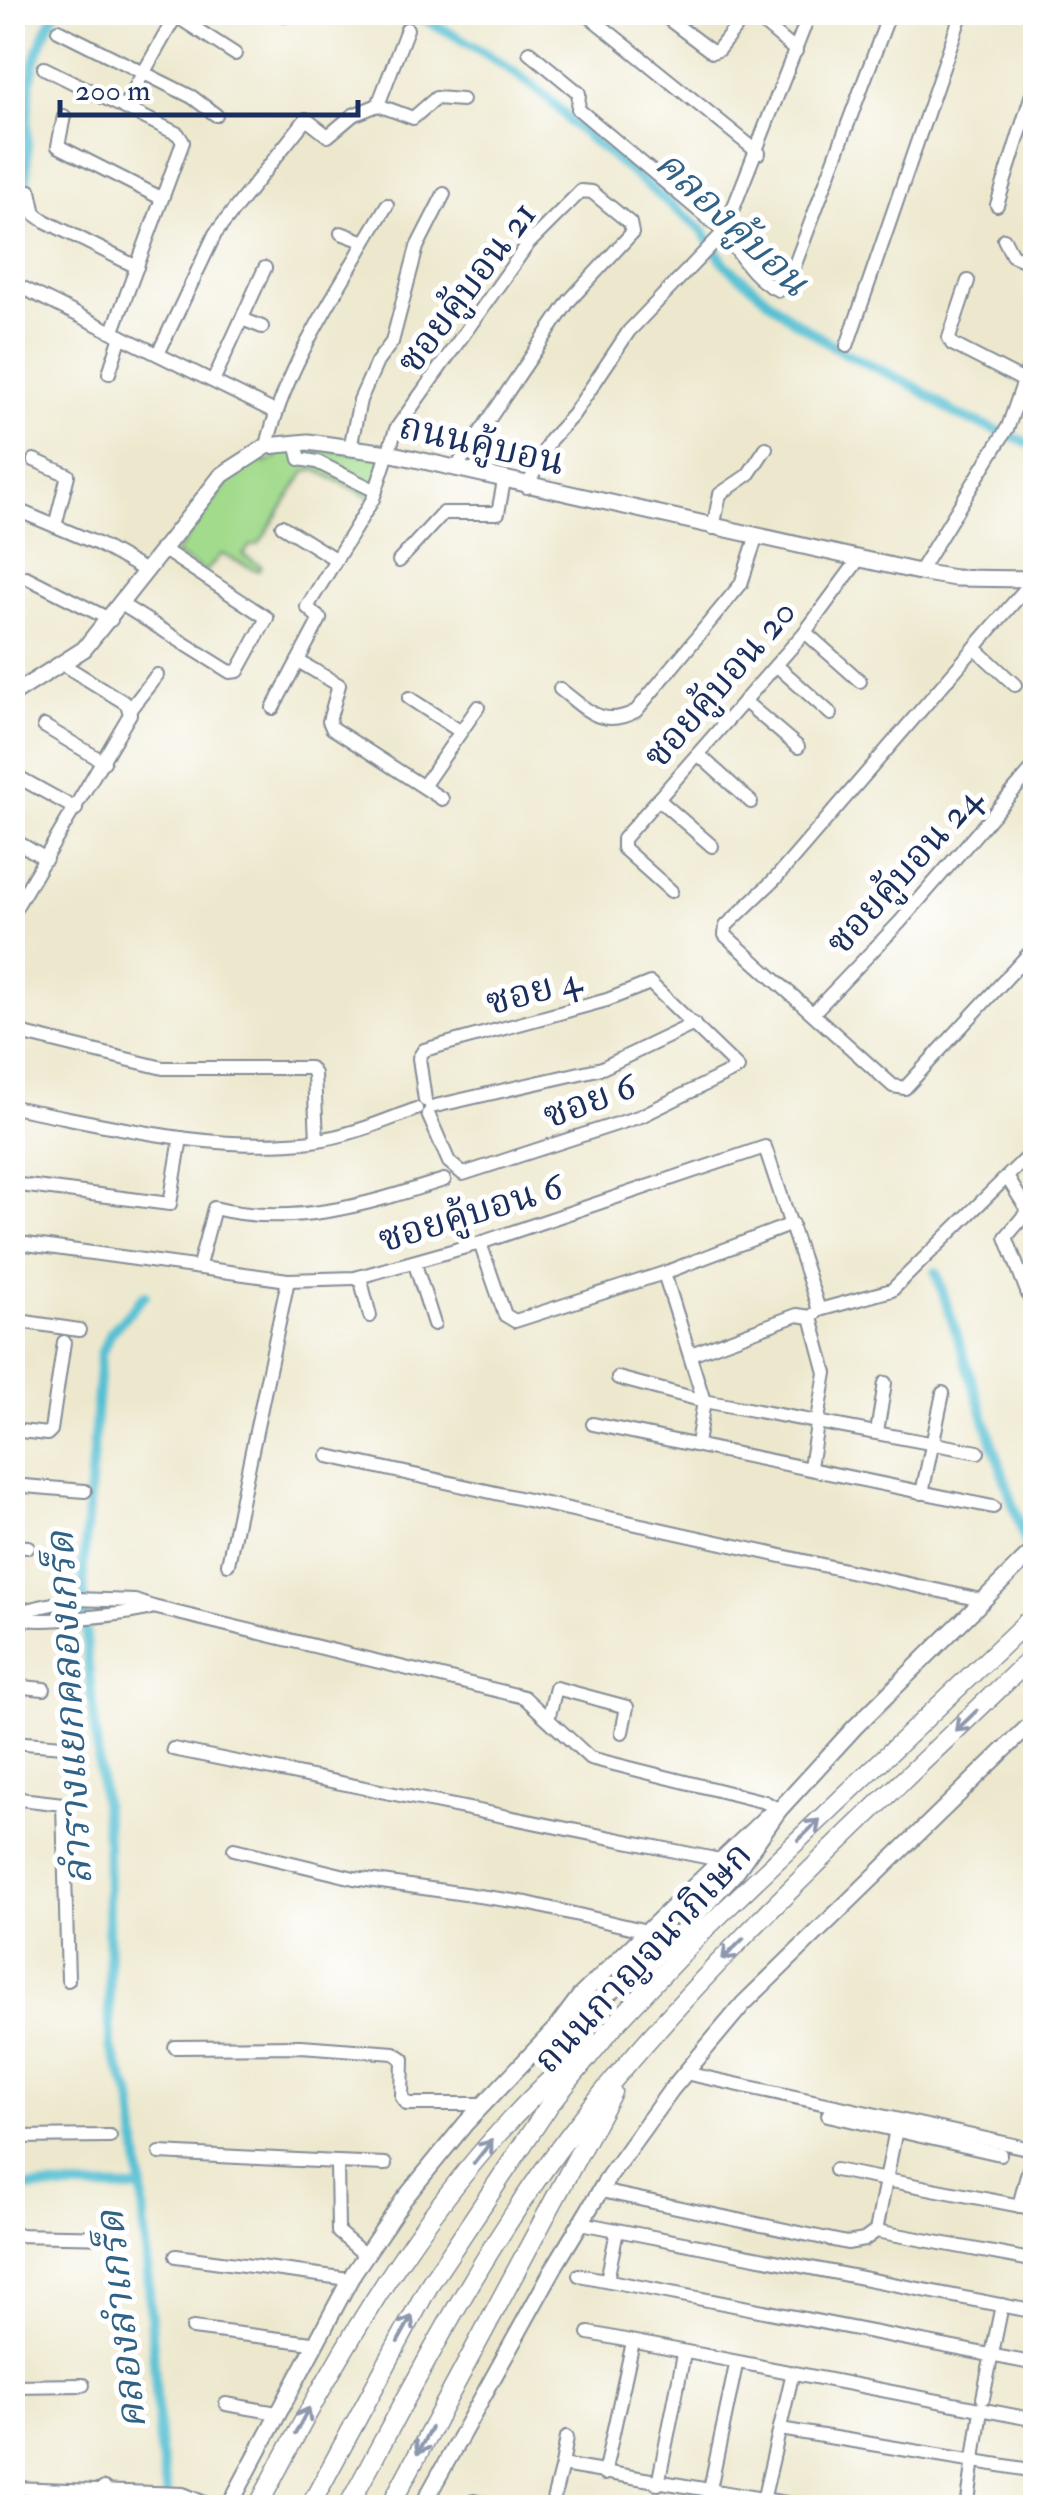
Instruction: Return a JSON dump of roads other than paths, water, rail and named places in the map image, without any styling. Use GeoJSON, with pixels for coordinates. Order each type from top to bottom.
{"type":"FeatureCollection","features":[{"type":"Feature","properties":{"kind":"highway","name":"ถนนกาญจนาภิเษก"},"geometry":{"type":"LineString","coordinates":[[309,2508],[465,2226],[550,2104],[616,2023],[705,1930],[1030,1617]]}},
{"type":"Feature","properties":{"kind":"highway","name":"ถนนกาญจนาภิเษก"},"geometry":{"type":"LineString","coordinates":[[347,2508],[493,2246],[536,2181],[616,2077],[716,1965],[1036,1653]]}},
{"type":"Feature","properties":{"kind":"highway"},"geometry":{"type":"LineString","coordinates":[[257,2508],[333,2364],[435,2211],[530,2098],[616,2023]]}},
{"type":"Feature","properties":{"kind":"highway"},"geometry":{"type":"LineString","coordinates":[[389,2508],[518,2262],[610,2102],[616,2077]]}},
{"type":"Feature","properties":{"kind":"main road","name":"ถนนคู้บอน"},"geometry":{"type":"LineString","coordinates":[[12,695],[64,665],[111,620],[144,570],[222,476],[267,446],[296,443],[388,453],[918,572],[955,578],[1035,579]]}},
{"type":"Feature","properties":{"kind":"main road"},"geometry":{"type":"LineString","coordinates":[[228,2508],[349,2279],[404,2199],[580,1996],[720,1860],[779,1810],[1036,1548]]}},
{"type":"Feature","properties":{"kind":"main road"},"geometry":{"type":"LineString","coordinates":[[421,2508],[600,2190],[685,2073],[808,1939],[1036,1719]]}},
{"type":"Feature","properties":{"kind":"main road"},"geometry":{"type":"LineString","coordinates":[[556,2028],[645,1968],[734,1873],[779,1810]]}},
{"type":"Feature","properties":{"kind":"main road"},"geometry":{"type":"LineString","coordinates":[[628,1948],[622,1966],[629,1973],[645,1968]]}},
{"type":"Feature","properties":{"kind":"street"},"geometry":{"type":"LineString","coordinates":[[584,12],[758,153]]}},
{"type":"Feature","properties":{"kind":"street"},"geometry":{"type":"LineString","coordinates":[[659,12],[712,52],[718,50],[749,12],[796,51]]}},
{"type":"Feature","properties":{"kind":"street"},"geometry":{"type":"LineString","coordinates":[[527,487],[550,440],[573,415],[628,330],[724,232],[810,12]]}},
{"type":"Feature","properties":{"kind":"street"},"geometry":{"type":"LineString","coordinates":[[529,52],[579,93],[578,109],[724,232],[748,266],[779,290],[788,283],[890,12]]}},
{"type":"Feature","properties":{"kind":"street"},"geometry":{"type":"LineString","coordinates":[[847,346],[962,12]]}},
{"type":"Feature","properties":{"kind":"street"},"geometry":{"type":"LineString","coordinates":[[124,107],[177,14],[235,54]]}},
{"type":"Feature","properties":{"kind":"street"},"geometry":{"type":"LineString","coordinates":[[378,105],[408,29]]}},
{"type":"Feature","properties":{"kind":"street"},"geometry":{"type":"LineString","coordinates":[[58,30],[192,97],[216,115]]}},
{"type":"Feature","properties":{"kind":"street"},"geometry":{"type":"LineString","coordinates":[[44,68],[182,138],[137,266],[110,373]]}},
{"type":"Feature","properties":{"kind":"street"},"geometry":{"type":"LineString","coordinates":[[997,205],[1036,81]]}},
{"type":"Feature","properties":{"kind":"street"},"geometry":{"type":"LineString","coordinates":[[158,354],[216,234],[306,118],[328,136],[353,115],[378,105],[413,118],[436,98],[462,100]]}},
{"type":"Feature","properties":{"kind":"street"},"geometry":{"type":"LineString","coordinates":[[64,116],[58,146],[161,198]]}},
{"type":"Feature","properties":{"kind":"street"},"geometry":{"type":"LineString","coordinates":[[30,191],[36,214],[44,221],[137,266]]}},
{"type":"Feature","properties":{"kind":"street","name":"ซอยคู้บอน 21"},"geometry":{"type":"LineString","coordinates":[[388,453],[396,429],[528,244],[581,192],[592,192],[630,224],[632,234],[569,301],[456,468]]}},
{"type":"Feature","properties":{"kind":"street"},"geometry":{"type":"LineString","coordinates":[[350,448],[360,400],[377,362],[392,342],[417,247],[444,194]]}},
{"type":"Feature","properties":{"kind":"street"},"geometry":{"type":"LineString","coordinates":[[267,446],[275,412],[324,308],[387,205]]}},
{"type":"Feature","properties":{"kind":"street"},"geometry":{"type":"LineString","coordinates":[[341,232],[364,242]]}},
{"type":"Feature","properties":{"kind":"street"},"geometry":{"type":"LineString","coordinates":[[1004,239],[1012,255],[1036,266]]}},
{"type":"Feature","properties":{"kind":"street"},"geometry":{"type":"LineString","coordinates":[[214,380],[265,268]]}},
{"type":"Feature","properties":{"kind":"street"},"geometry":{"type":"LineString","coordinates":[[968,282],[951,327],[952,344],[1024,381]]}},
{"type":"Feature","properties":{"kind":"street"},"geometry":{"type":"LineString","coordinates":[[23,288],[275,412]]}},
{"type":"Feature","properties":{"kind":"street"},"geometry":{"type":"LineString","coordinates":[[242,319],[262,328]]}},
{"type":"Feature","properties":{"kind":"street"},"geometry":{"type":"LineString","coordinates":[[918,572],[1008,427],[1036,346]]}},
{"type":"Feature","properties":{"kind":"street"},"geometry":{"type":"LineString","coordinates":[[296,443],[300,459],[317,462],[376,491]]}},
{"type":"Feature","properties":{"kind":"street"},"geometry":{"type":"LineString","coordinates":[[713,528],[720,494],[748,475],[766,448]]}},
{"type":"Feature","properties":{"kind":"street"},"geometry":{"type":"LineString","coordinates":[[274,708],[320,619],[307,606],[376,491],[388,453]]}},
{"type":"Feature","properties":{"kind":"street"},"geometry":{"type":"LineString","coordinates":[[34,460],[68,475],[55,526]]}},
{"type":"Feature","properties":{"kind":"street"},"geometry":{"type":"LineString","coordinates":[[400,561],[443,513],[498,513],[504,481]]}},
{"type":"Feature","properties":{"kind":"street"},"geometry":{"type":"LineString","coordinates":[[18,510],[144,570]]}},
{"type":"Feature","properties":{"kind":"street"},"geometry":{"type":"LineString","coordinates":[[282,526],[335,558]]}},
{"type":"Feature","properties":{"kind":"street"},"geometry":{"type":"LineString","coordinates":[[560,689],[597,718],[616,721],[636,711],[742,584],[756,538]]}},
{"type":"Feature","properties":{"kind":"street"},"geometry":{"type":"LineString","coordinates":[[121,604],[230,672],[238,671],[267,623],[264,615],[162,548]]}},
{"type":"Feature","properties":{"kind":"street","name":"ซอยคู้บอน 20"},"geometry":{"type":"LineString","coordinates":[[671,891],[621,843],[805,632],[859,560]]}},
{"type":"Feature","properties":{"kind":"street"},"geometry":{"type":"LineString","coordinates":[[26,578],[111,620]]}},
{"type":"Feature","properties":{"kind":"street"},"geometry":{"type":"LineString","coordinates":[[1035,579],[789,863],[726,926],[724,935],[730,945],[893,1086],[905,1088],[1036,946]]}},
{"type":"Feature","properties":{"kind":"street"},"geometry":{"type":"LineString","coordinates":[[805,632],[860,681]]}},
{"type":"Feature","properties":{"kind":"street"},"geometry":{"type":"LineString","coordinates":[[975,648],[1015,685]]}},
{"type":"Feature","properties":{"kind":"street"},"geometry":{"type":"LineString","coordinates":[[298,661],[338,684],[329,721],[332,728],[442,798]]}},
{"type":"Feature","properties":{"kind":"street"},"geometry":{"type":"LineString","coordinates":[[64,665],[132,708]]}},
{"type":"Feature","properties":{"kind":"street"},"geometry":{"type":"LineString","coordinates":[[776,665],[831,714]]}},
{"type":"Feature","properties":{"kind":"street"},"geometry":{"type":"LineString","coordinates":[[14,909],[104,762],[132,708],[157,676]]}},
{"type":"Feature","properties":{"kind":"street"},"geometry":{"type":"LineString","coordinates":[[409,698],[458,730]]}},
{"type":"Feature","properties":{"kind":"street"},"geometry":{"type":"LineString","coordinates":[[744,701],[798,748]]}},
{"type":"Feature","properties":{"kind":"street"},"geometry":{"type":"LineString","coordinates":[[424,785],[478,706]]}},
{"type":"Feature","properties":{"kind":"street"},"geometry":{"type":"LineString","coordinates":[[44,726],[104,762]]}},
{"type":"Feature","properties":{"kind":"street"},"geometry":{"type":"LineString","coordinates":[[698,754],[751,802]]}},
{"type":"Feature","properties":{"kind":"street","name":"ซอยคู้บอน 24"},"geometry":{"type":"LineString","coordinates":[[813,1013],[900,922],[1036,766]]}},
{"type":"Feature","properties":{"kind":"street"},"geometry":{"type":"LineString","coordinates":[[20,778],[76,809]]}},
{"type":"Feature","properties":{"kind":"street"},"geometry":{"type":"LineString","coordinates":[[658,799],[712,846]]}},
{"type":"Feature","properties":{"kind":"street"},"geometry":{"type":"LineString","coordinates":[[12,839],[46,859]]}},
{"type":"Feature","properties":{"kind":"street","name":"ซอย 4"},"geometry":{"type":"LineString","coordinates":[[425,1108],[420,1052],[607,1000],[650,983],[694,1024]]}},
{"type":"Feature","properties":{"kind":"street"},"geometry":{"type":"LineString","coordinates":[[12,1107],[181,1138],[317,1140],[425,1108],[602,1068],[694,1024]]}},
{"type":"Feature","properties":{"kind":"street","name":"ซอย 6"},"geometry":{"type":"LineString","coordinates":[[425,1108],[449,1162],[463,1174],[641,1116],[737,1071],[694,1024]]}},
{"type":"Feature","properties":{"kind":"street"},"geometry":{"type":"LineString","coordinates":[[12,1030],[162,1068],[310,1068],[317,1140]]}},
{"type":"Feature","properties":{"kind":"street"},"geometry":{"type":"LineString","coordinates":[[12,1184],[170,1204],[181,1138]]}},
{"type":"Feature","properties":{"kind":"street","name":"ซอยคู้บอน 6"},"geometry":{"type":"LineString","coordinates":[[12,1242],[288,1280],[360,1277],[480,1244],[762,1147],[767,1149],[792,1224],[826,1373],[810,1466]]}},
{"type":"Feature","properties":{"kind":"street"},"geometry":{"type":"LineString","coordinates":[[690,1354],[797,1315],[815,1314],[892,1290],[1036,1148]]}},
{"type":"Feature","properties":{"kind":"street"},"geometry":{"type":"LineString","coordinates":[[1007,1177],[1031,1203],[1006,1237],[1036,1315]]}},
{"type":"Feature","properties":{"kind":"street"},"geometry":{"type":"LineString","coordinates":[[199,1265],[214,1208],[258,1217],[326,1213],[444,1180]]}},
{"type":"Feature","properties":{"kind":"street"},"geometry":{"type":"LineString","coordinates":[[480,1244],[509,1320],[664,1273],[792,1224]]}},
{"type":"Feature","properties":{"kind":"street"},"geometry":{"type":"LineString","coordinates":[[415,1264],[434,1324]]}},
{"type":"Feature","properties":{"kind":"street"},"geometry":{"type":"LineString","coordinates":[[664,1273],[704,1400],[697,1444]]}},
{"type":"Feature","properties":{"kind":"street"},"geometry":{"type":"LineString","coordinates":[[360,1277],[370,1316]]}},
{"type":"Feature","properties":{"kind":"street"},"geometry":{"type":"LineString","coordinates":[[228,1564],[288,1280]]}},
{"type":"Feature","properties":{"kind":"street"},"geometry":{"type":"LineString","coordinates":[[12,1320],[80,1330]]}},
{"type":"Feature","properties":{"kind":"street"},"geometry":{"type":"LineString","coordinates":[[12,1430],[46,1434],[51,1430],[64,1342]]}},
{"type":"Feature","properties":{"kind":"street"},"geometry":{"type":"LineString","coordinates":[[618,1378],[704,1400],[978,1452]]}},
{"type":"Feature","properties":{"kind":"street"},"geometry":{"type":"LineString","coordinates":[[876,1432],[885,1382]]}},
{"type":"Feature","properties":{"kind":"street"},"geometry":{"type":"LineString","coordinates":[[922,1493],[943,1393]]}},
{"type":"Feature","properties":{"kind":"street"},"geometry":{"type":"LineString","coordinates":[[593,1424],[993,1507]]}},
{"type":"Feature","properties":{"kind":"street"},"geometry":{"type":"LineString","coordinates":[[328,1456],[981,1600]]}},
{"type":"Feature","properties":{"kind":"street"},"geometry":{"type":"LineString","coordinates":[[12,1485],[85,1491]]}},
{"type":"Feature","properties":{"kind":"street"},"geometry":{"type":"LineString","coordinates":[[12,1546],[28,1546]]}},
{"type":"Feature","properties":{"kind":"street"},"geometry":{"type":"LineString","coordinates":[[24,1617],[153,1607],[524,1697],[590,1758],[765,1802],[779,1810]]}},
{"type":"Feature","properties":{"kind":"street"},"geometry":{"type":"LineString","coordinates":[[12,1686],[44,1689]]}},
{"type":"Feature","properties":{"kind":"street"},"geometry":{"type":"LineString","coordinates":[[548,1719],[556,1688],[627,1707],[622,1732]]}},
{"type":"Feature","properties":{"kind":"street"},"geometry":{"type":"LineString","coordinates":[[12,1742],[76,1747]]}},
{"type":"Feature","properties":{"kind":"street"},"geometry":{"type":"LineString","coordinates":[[172,1748],[720,1860]]}},
{"type":"Feature","properties":{"kind":"street"},"geometry":{"type":"LineString","coordinates":[[12,1798],[63,1804],[68,1980]]}},
{"type":"Feature","properties":{"kind":"street"},"geometry":{"type":"LineString","coordinates":[[234,1849],[354,1878],[527,1904],[647,1932]]}},
{"type":"Feature","properties":{"kind":"street"},"geometry":{"type":"LineString","coordinates":[[175,2047],[301,2046],[394,2052],[403,2058],[402,2098],[407,2104],[484,2104]]}},
{"type":"Feature","properties":{"kind":"street"},"geometry":{"type":"LineString","coordinates":[[685,2073],[1034,2155],[1019,2206]]}},
{"type":"Feature","properties":{"kind":"street"},"geometry":{"type":"LineString","coordinates":[[828,2114],[1000,2154]]}},
{"type":"Feature","properties":{"kind":"street"},"geometry":{"type":"LineString","coordinates":[[600,2190],[847,2242],[864,2240],[876,2231],[896,2129]]}},
{"type":"Feature","properties":{"kind":"street"},"geometry":{"type":"LineString","coordinates":[[12,2137],[110,2136]]}},
{"type":"Feature","properties":{"kind":"street"},"geometry":{"type":"LineString","coordinates":[[160,2152],[384,2164]]}},
{"type":"Feature","properties":{"kind":"street"},"geometry":{"type":"LineString","coordinates":[[337,2162],[338,2232],[366,2255]]}},
{"type":"Feature","properties":{"kind":"street"},"geometry":{"type":"LineString","coordinates":[[834,2170],[1036,2209]]}},
{"type":"Feature","properties":{"kind":"street"},"geometry":{"type":"LineString","coordinates":[[581,2223],[1036,2312]]}},
{"type":"Feature","properties":{"kind":"street"},"geometry":{"type":"LineString","coordinates":[[607,2280],[618,2231]]}},
{"type":"Feature","properties":{"kind":"street"},"geometry":{"type":"LineString","coordinates":[[876,2231],[1036,2261]]}},
{"type":"Feature","properties":{"kind":"street"},"geometry":{"type":"LineString","coordinates":[[12,2236],[117,2237]]}},
{"type":"Feature","properties":{"kind":"street"},"geometry":{"type":"LineString","coordinates":[[176,2256],[349,2279]]}},
{"type":"Feature","properties":{"kind":"street"},"geometry":{"type":"LineString","coordinates":[[579,2275],[1036,2364]]}},
{"type":"Feature","properties":{"kind":"street"},"geometry":{"type":"LineString","coordinates":[[966,2508],[1002,2305]]}},
{"type":"Feature","properties":{"kind":"street"},"geometry":{"type":"LineString","coordinates":[[193,2328],[312,2344]]}},
{"type":"Feature","properties":{"kind":"street"},"geometry":{"type":"LineString","coordinates":[[589,2333],[792,2376],[982,2404],[1036,2420]]}},
{"type":"Feature","properties":{"kind":"street"},"geometry":{"type":"LineString","coordinates":[[604,2474],[632,2342]]}},
{"type":"Feature","properties":{"kind":"street"},"geometry":{"type":"LineString","coordinates":[[658,2484],[684,2354]]}},
{"type":"Feature","properties":{"kind":"street"},"geometry":{"type":"LineString","coordinates":[[706,2508],[736,2364]]}},
{"type":"Feature","properties":{"kind":"street"},"geometry":{"type":"LineString","coordinates":[[762,2504],[792,2376]]}},
{"type":"Feature","properties":{"kind":"street"},"geometry":{"type":"LineString","coordinates":[[12,2386],[82,2384]]}},
{"type":"Feature","properties":{"kind":"street"},"geometry":{"type":"LineString","coordinates":[[226,2404],[277,2414]]}},
{"type":"Feature","properties":{"kind":"street"},"geometry":{"type":"LineString","coordinates":[[780,2429],[1036,2472]]}},
{"type":"Feature","properties":{"kind":"street"},"geometry":{"type":"LineString","coordinates":[[551,2508],[568,2437]]}},
{"type":"Feature","properties":{"kind":"street"},"geometry":{"type":"LineString","coordinates":[[562,2465],[762,2504],[816,2508]]}},
{"type":"Feature","properties":{"kind":"street"},"geometry":{"type":"LineString","coordinates":[[12,2488],[104,2488],[183,2494],[217,2508]]}},
{"type":"Feature","properties":{"kind":"street"},"geometry":{"type":"LineString","coordinates":[[104,2488],[104,2508]]}},
{"type":"Feature","properties":{"kind":"street"},"geometry":{"type":"LineString","coordinates":[[457,2508],[474,2501],[506,2508]]}},
{"type":"Feature","properties":{"kind":"waterway","name":"คลองคู้บอน"},"geometry":{"type":"LineString","coordinates":[[12,278],[24,204],[30,81],[55,12]]}},
{"type":"Feature","properties":{"kind":"waterway","name":"คลองคู้บอน"},"geometry":{"type":"LineString","coordinates":[[409,12],[473,46],[540,92],[571,123],[703,231],[725,264],[790,318],[843,352],[914,386],[957,415],[1036,446]]}},
{"type":"Feature","properties":{"kind":"waterway"},"geometry":{"type":"LineString","coordinates":[[936,1272],[1036,1573]]}},
{"type":"Feature","properties":{"kind":"waterway","name":"ลำรางแยกคลองเกร็ด"},"geometry":{"type":"LineString","coordinates":[[142,2189],[132,2098],[110,2047],[107,1841],[87,1654],[83,1571],[101,1354],[110,1333],[145,1295]]}},
{"type":"Feature","properties":{"kind":"waterway","name":"คลองลำเกร็ด"},"geometry":{"type":"LineString","coordinates":[[12,2187],[142,2189],[160,2451],[169,2508]]}}]}
